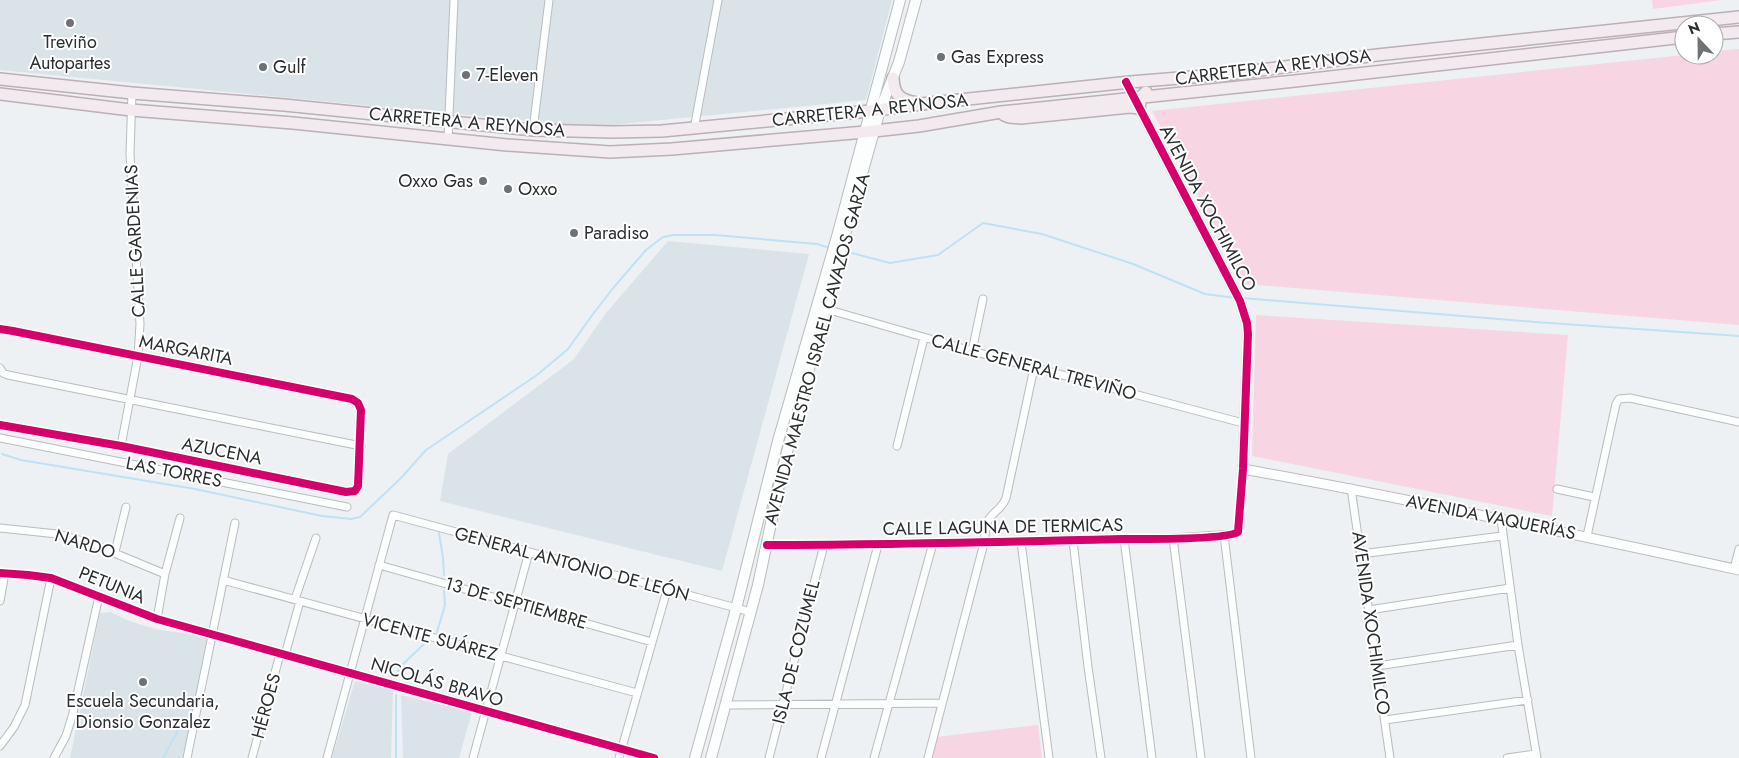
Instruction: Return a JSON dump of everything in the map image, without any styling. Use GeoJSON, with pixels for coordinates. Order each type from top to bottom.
{"type":"FeatureCollection","features":[{"type":"Feature","properties":{"kind":"main road","name":"AVENIDA MAESTRO ISRAEL CAVAZOS GARZA"},"geometry":{"type":"LineString","coordinates":[[696,758],[778,441],[834,261],[870,131],[900,0]]}},
{"type":"Feature","properties":{"kind":"main road","name":"AVENIDA MAESTRO ISRAEL CAVAZOS GARZA"},"geometry":{"type":"LineString","coordinates":[[875,111],[893,78],[916,0]]}},
{"type":"Feature","properties":{"kind":"main road","name":"CARRETERA A REYNOSA"},"geometry":{"type":"LineString","coordinates":[[0,79],[533,130],[612,132],[694,129],[875,111],[921,104],[1126,82],[1229,74],[1378,55],[1739,16]]}},
{"type":"Feature","properties":{"kind":"main road"},"geometry":{"type":"LineString","coordinates":[[1724,30],[1739,27]]}},
{"type":"Feature","properties":{"kind":"main road"},"geometry":{"type":"LineString","coordinates":[[1724,33],[1739,32]]}},
{"type":"Feature","properties":{"kind":"main road","name":"CARRETERA A REYNOSA"},"geometry":{"type":"LineString","coordinates":[[0,94],[131,110],[293,123],[595,152],[672,149],[870,131],[918,126],[1001,112],[1008,117],[1014,118],[1130,107],[1138,101],[1674,38]]}},
{"type":"Feature","properties":{"kind":"main road"},"geometry":{"type":"LineString","coordinates":[[1138,101],[1145,92],[1218,81],[1229,74]]}},
{"type":"Feature","properties":{"kind":"main road"},"geometry":{"type":"LineString","coordinates":[[893,78],[894,88],[898,96],[907,101],[921,104]]}},
{"type":"Feature","properties":{"kind":"main road"},"geometry":{"type":"LineString","coordinates":[[672,149],[674,140],[681,137],[808,122],[826,116]]}},
{"type":"Feature","properties":{"kind":"main road","name":"AVENIDA MAESTRO ISRAEL CAVAZOS GARZA"},"geometry":{"type":"LineString","coordinates":[[711,758],[751,612],[782,471],[826,308],[834,261]]}},
{"type":"Feature","properties":{"kind":"street"},"geometry":{"type":"LineString","coordinates":[[448,138],[454,0]]}},
{"type":"Feature","properties":{"kind":"street"},"geometry":{"type":"LineString","coordinates":[[533,130],[549,0]]}},
{"type":"Feature","properties":{"kind":"street"},"geometry":{"type":"LineString","coordinates":[[694,129],[718,0]]}},
{"type":"Feature","properties":{"kind":"street","name":"AVENIDA XOCHIMILCO"},"geometry":{"type":"LineString","coordinates":[[1126,82],[1138,101],[1240,301],[1245,316],[1248,334],[1243,423],[1243,469],[1238,532]]}},
{"type":"Feature","properties":{"kind":"street","name":"CALLE GARDENIAS"},"geometry":{"type":"LineString","coordinates":[[121,446],[138,356],[140,324],[130,154],[132,93]]}},
{"type":"Feature","properties":{"kind":"street"},"geometry":{"type":"LineString","coordinates":[[972,351],[983,299]]}},
{"type":"Feature","properties":{"kind":"street","name":"CALLE GENERAL TREVIÑO"},"geometry":{"type":"LineString","coordinates":[[826,308],[924,338],[1243,423]]}},
{"type":"Feature","properties":{"kind":"street","name":"MARGARITA"},"geometry":{"type":"LineString","coordinates":[[0,329],[344,396],[356,400],[361,410]]}},
{"type":"Feature","properties":{"kind":"street"},"geometry":{"type":"LineString","coordinates":[[897,446],[924,338]]}},
{"type":"Feature","properties":{"kind":"street","name":"AZUCENA"},"geometry":{"type":"LineString","coordinates":[[0,368],[8,375],[361,446]]}},
{"type":"Feature","properties":{"kind":"street"},"geometry":{"type":"LineString","coordinates":[[928,758],[989,518],[1003,505],[1006,498],[1034,368]]}},
{"type":"Feature","properties":{"kind":"street"},"geometry":{"type":"LineString","coordinates":[[1587,536],[1594,497],[1616,404],[1619,399],[1630,398],[1739,422]]}},
{"type":"Feature","properties":{"kind":"street","name":"AZUCENA"},"geometry":{"type":"LineString","coordinates":[[1,425],[121,446],[346,492],[357,488],[361,446],[361,410]]}},
{"type":"Feature","properties":{"kind":"street"},"geometry":{"type":"LineString","coordinates":[[52,448],[55,434]]}},
{"type":"Feature","properties":{"kind":"street","name":"LAS TORRES"},"geometry":{"type":"LineString","coordinates":[[0,438],[347,507]]}},
{"type":"Feature","properties":{"kind":"street","name":"AVENIDA VAQUERÍAS"},"geometry":{"type":"LineString","coordinates":[[1243,469],[1351,488],[1587,536],[1737,570]]}},
{"type":"Feature","properties":{"kind":"street"},"geometry":{"type":"LineString","coordinates":[[320,501],[324,487]]}},
{"type":"Feature","properties":{"kind":"street","name":"AVENIDA XOCHIMILCO"},"geometry":{"type":"LineString","coordinates":[[1351,488],[1390,758]]}},
{"type":"Feature","properties":{"kind":"street"},"geometry":{"type":"LineString","coordinates":[[1558,489],[1594,497]]}},
{"type":"Feature","properties":{"kind":"street"},"geometry":{"type":"LineString","coordinates":[[115,552],[126,507]]}},
{"type":"Feature","properties":{"kind":"street","name":"GENERAL ANTONIO DE LEÓN"},"geometry":{"type":"LineString","coordinates":[[380,565],[393,515],[751,612]]}},
{"type":"Feature","properties":{"kind":"street"},"geometry":{"type":"LineString","coordinates":[[157,619],[180,518]]}},
{"type":"Feature","properties":{"kind":"street"},"geometry":{"type":"LineString","coordinates":[[1501,519],[1518,645],[1537,756],[1507,758]]}},
{"type":"Feature","properties":{"kind":"street"},"geometry":{"type":"LineString","coordinates":[[187,758],[235,524]]}},
{"type":"Feature","properties":{"kind":"street","name":"NARDO"},"geometry":{"type":"LineString","coordinates":[[0,528],[57,534],[90,543],[166,574]]}},
{"type":"Feature","properties":{"kind":"street","name":"CALLE LAGUNA DE TERMICAS"},"geometry":{"type":"LineString","coordinates":[[767,545],[1073,541],[1173,538],[1224,535],[1238,532]]}},
{"type":"Feature","properties":{"kind":"street"},"geometry":{"type":"LineString","coordinates":[[1224,535],[1251,758]]}},
{"type":"Feature","properties":{"kind":"street"},"geometry":{"type":"LineString","coordinates":[[1361,554],[1502,536]]}},
{"type":"Feature","properties":{"kind":"street","name":"HÉROES"},"geometry":{"type":"LineString","coordinates":[[252,758],[316,538]]}},
{"type":"Feature","properties":{"kind":"street"},"geometry":{"type":"LineString","coordinates":[[1173,538],[1201,758]]}},
{"type":"Feature","properties":{"kind":"street"},"geometry":{"type":"LineString","coordinates":[[1124,539],[1152,758]]}},
{"type":"Feature","properties":{"kind":"street"},"geometry":{"type":"LineString","coordinates":[[1073,541],[1101,758]]}},
{"type":"Feature","properties":{"kind":"street"},"geometry":{"type":"LineString","coordinates":[[1021,542],[1049,758]]}},
{"type":"Feature","properties":{"kind":"street"},"geometry":{"type":"LineString","coordinates":[[874,758],[933,543]]}},
{"type":"Feature","properties":{"kind":"street"},"geometry":{"type":"LineString","coordinates":[[821,758],[834,703],[878,544]]}},
{"type":"Feature","properties":{"kind":"street","name":"ISLA DE COZUMEL"},"geometry":{"type":"LineString","coordinates":[[769,758],[824,545]]}},
{"type":"Feature","properties":{"kind":"street"},"geometry":{"type":"LineString","coordinates":[[1737,570],[1739,549]]}},
{"type":"Feature","properties":{"kind":"street"},"geometry":{"type":"LineString","coordinates":[[473,758],[529,552]]}},
{"type":"Feature","properties":{"kind":"street"},"geometry":{"type":"LineString","coordinates":[[326,758],[380,565]]}},
{"type":"Feature","properties":{"kind":"street","name":"13 DE SEPTIEMBRE"},"geometry":{"type":"LineString","coordinates":[[380,565],[652,642]]}},
{"type":"Feature","properties":{"kind":"street"},"geometry":{"type":"LineString","coordinates":[[0,601],[3,573]]}},
{"type":"Feature","properties":{"kind":"street","name":"PETUNIA"},"geometry":{"type":"LineString","coordinates":[[3,573],[51,578],[157,619],[212,634]]}},
{"type":"Feature","properties":{"kind":"street"},"geometry":{"type":"LineString","coordinates":[[0,746],[14,727],[25,705],[51,578]]}},
{"type":"Feature","properties":{"kind":"street","name":"VICENTE SUÁREZ"},"geometry":{"type":"LineString","coordinates":[[223,580],[637,693]]}},
{"type":"Feature","properties":{"kind":"street"},"geometry":{"type":"LineString","coordinates":[[1369,610],[1510,588]]}},
{"type":"Feature","properties":{"kind":"street"},"geometry":{"type":"LineString","coordinates":[[619,758],[667,590]]}},
{"type":"Feature","properties":{"kind":"street"},"geometry":{"type":"LineString","coordinates":[[54,758],[66,736],[73,713],[99,596]]}},
{"type":"Feature","properties":{"kind":"street","name":"NICOLÁS BRAVO"},"geometry":{"type":"LineString","coordinates":[[212,634],[654,758]]}},
{"type":"Feature","properties":{"kind":"street"},"geometry":{"type":"LineString","coordinates":[[1377,666],[1518,645]]}},
{"type":"Feature","properties":{"kind":"street"},"geometry":{"type":"LineString","coordinates":[[1385,720],[1528,700]]}},
{"type":"Feature","properties":{"kind":"street"},"geometry":{"type":"LineString","coordinates":[[727,705],[942,703]]}},
{"type":"Feature","properties":{"kind":"shaded area"},"geometry":{"type":"Polygon","coordinates":[[[0,0],[892,0],[866,100],[591,127],[0,70],[0,0]]]}},
{"type":"Feature","properties":{"kind":"shaded area"},"geometry":{"type":"Polygon","coordinates":[[[1652,0],[1721,0],[1653,9],[1652,0]]]}},
{"type":"Feature","properties":{"kind":"shaded area"},"geometry":{"type":"Polygon","coordinates":[[[1739,49],[1739,325],[1245,284],[1152,111],[1674,56],[1674,65],[1724,65],[1724,50],[1739,49]]]}},
{"type":"Feature","properties":{"kind":"shaded area"},"geometry":{"type":"Polygon","coordinates":[[[668,241],[809,254],[722,571],[440,501],[448,454],[574,359],[606,313],[668,241]]]}},
{"type":"Feature","properties":{"kind":"shaded area"},"geometry":{"type":"Polygon","coordinates":[[[1256,315],[1568,335],[1552,516],[1252,456],[1256,315]]]}},
{"type":"Feature","properties":{"kind":"shaded area","name":"Escuela Secundaria, Dionsio Gonzalez"},"geometry":{"type":"Polygon","coordinates":[[[111,612],[129,621],[159,630],[207,636],[184,758],[70,758],[100,613],[111,612]]]}},
{"type":"Feature","properties":{"kind":"shaded area"},"geometry":{"type":"Polygon","coordinates":[[[355,681],[393,690],[391,758],[332,758],[355,681]]]}},
{"type":"Feature","properties":{"kind":"shaded area"},"geometry":{"type":"Polygon","coordinates":[[[401,695],[472,712],[459,758],[403,758],[401,695]]]}},
{"type":"Feature","properties":{"kind":"shaded area"},"geometry":{"type":"Polygon","coordinates":[[[1038,725],[1042,758],[931,758],[936,737],[1038,725]]]}},
{"type":"Feature","properties":{"kind":"waterway"},"geometry":{"type":"LineString","coordinates":[[844,251],[890,263],[938,255],[983,223],[1042,234],[1133,264],[1205,294],[1236,298]]}},
{"type":"Feature","properties":{"kind":"waterway"},"geometry":{"type":"LineString","coordinates":[[2,454],[21,460],[195,489],[322,516],[351,519],[360,517],[401,478],[426,450],[537,375],[568,349],[614,287],[646,250],[663,237],[674,235],[715,235],[817,244],[830,248]]}},
{"type":"Feature","properties":{"kind":"waterway"},"geometry":{"type":"LineString","coordinates":[[1243,298],[1535,322],[1739,336]]}},
{"type":"Feature","properties":{"kind":"waterway"},"geometry":{"type":"LineString","coordinates":[[439,533],[444,575]]}},
{"type":"Feature","properties":{"kind":"waterway"},"geometry":{"type":"LineString","coordinates":[[437,632],[445,605],[444,591]]}},
{"type":"Feature","properties":{"kind":"waterway"},"geometry":{"type":"LineString","coordinates":[[395,677],[401,666],[424,644]]}},
{"type":"Feature","properties":{"kind":"waterway"},"geometry":{"type":"LineString","coordinates":[[396,695],[396,758]]}},
{"type":"Feature","properties":{"kind":"waterway"},"geometry":{"type":"LineString","coordinates":[[163,758],[178,730],[190,727]]}},
{"type":"Feature","properties":{"kind":"cycle path"},"geometry":{"type":"LineString","coordinates":[[767,545],[1184,538],[1230,535],[1238,532],[1243,469],[1247,323],[1240,301],[1126,82]]}},
{"type":"Feature","properties":{"kind":"cycle path"},"geometry":{"type":"LineString","coordinates":[[0,329],[352,399],[358,403],[361,410],[358,486],[355,491],[346,492],[121,446],[0,425]]}},
{"type":"Feature","properties":{"kind":"cycle path"},"geometry":{"type":"LineString","coordinates":[[0,573],[51,578],[157,619],[654,758]]}},
{"type":"Feature","properties":{"kind":"place","name":"Treviño Autopartes"},"geometry":{"type":"Point","coordinates":[70,23]}},
{"type":"Feature","properties":{"kind":"place","name":"Gas Express"},"geometry":{"type":"Point","coordinates":[941,57]}},
{"type":"Feature","properties":{"kind":"place","name":"Gulf"},"geometry":{"type":"Point","coordinates":[263,67]}},
{"type":"Feature","properties":{"kind":"place","name":"7-Eleven"},"geometry":{"type":"Point","coordinates":[466,75]}},
{"type":"Feature","properties":{"kind":"place","name":"Oxxo Gas"},"geometry":{"type":"Point","coordinates":[483,181]}},
{"type":"Feature","properties":{"kind":"place","name":"Oxxo"},"geometry":{"type":"Point","coordinates":[508,189]}},
{"type":"Feature","properties":{"kind":"place","name":"Paradiso"},"geometry":{"type":"Point","coordinates":[574,233]}},
{"type":"Feature","properties":{"kind":"place","name":"Escuela Secundaria, Dionsio Gonzalez"},"geometry":{"type":"Point","coordinates":[143,682]}}]}
